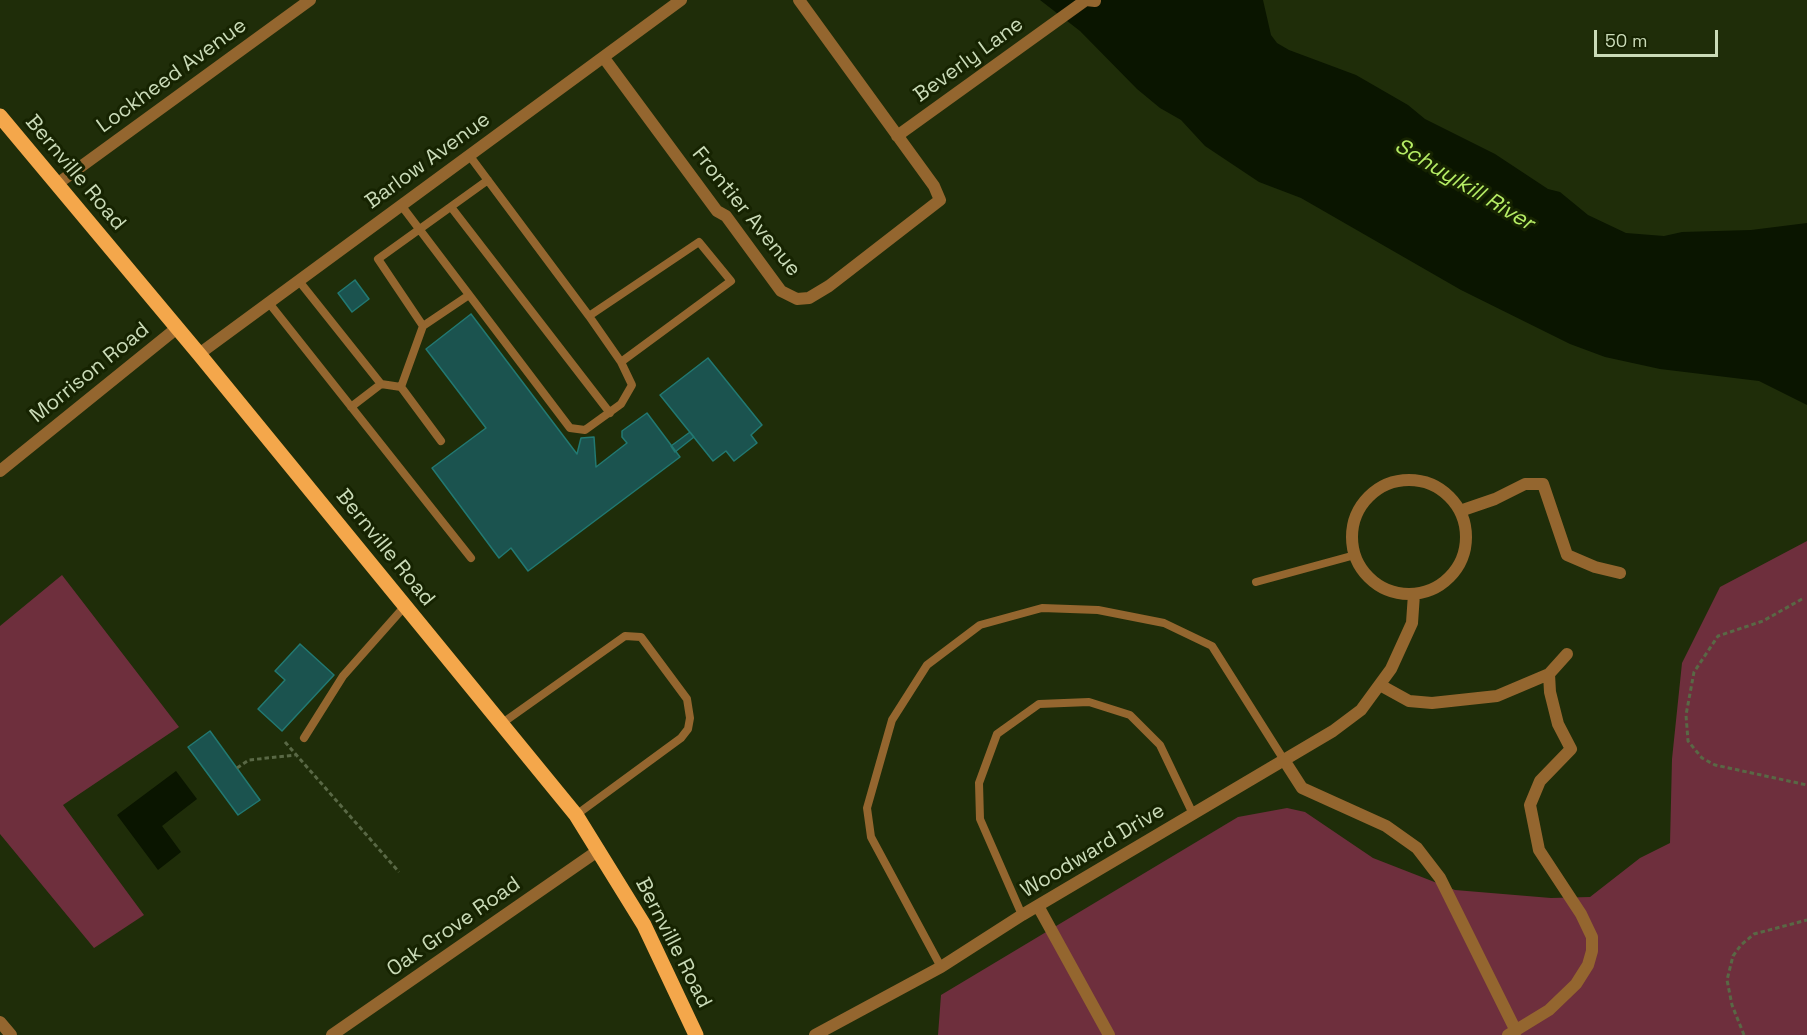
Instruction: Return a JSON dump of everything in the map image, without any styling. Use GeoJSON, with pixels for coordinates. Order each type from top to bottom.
{"type":"FeatureCollection","features":[{"type":"Feature","properties":{"kind":"main road","name":"Bernville Road"},"geometry":{"type":"LineString","coordinates":[[0,116],[199,354],[576,815],[644,925],[696,1035]]}},
{"type":"Feature","properties":{"kind":"street","name":"Lockheed Avenue"},"geometry":{"type":"LineString","coordinates":[[57,184],[310,0]]}},
{"type":"Feature","properties":{"kind":"street","name":"Barlow Avenue"},"geometry":{"type":"LineString","coordinates":[[199,354],[681,0]]}},
{"type":"Feature","properties":{"kind":"street"},"geometry":{"type":"LineString","coordinates":[[799,0],[897,136]]}},
{"type":"Feature","properties":{"kind":"street","name":"Beverly Lane"},"geometry":{"type":"LineString","coordinates":[[897,136],[1086,0],[1095,1]]}},
{"type":"Feature","properties":{"kind":"street","name":"Frontier Avenue"},"geometry":{"type":"LineString","coordinates":[[604,58],[717,211],[726,216],[781,291],[797,299],[809,298],[829,286],[940,200],[934,186],[897,136]]}},
{"type":"Feature","properties":{"kind":"street","name":"Morrison Road"},"geometry":{"type":"LineString","coordinates":[[0,471],[177,328]]}},
{"type":"Feature","properties":{"kind":"street"},"geometry":{"type":"LineString","coordinates":[[1404,480],[1426,483],[1446,494],[1460,511],[1466,532],[1463,555],[1453,574],[1435,588],[1413,594],[1391,592],[1372,581],[1358,564],[1351,542],[1354,520],[1365,501],[1382,487],[1404,480]]}},
{"type":"Feature","properties":{"kind":"street"},"geometry":{"type":"LineString","coordinates":[[1460,511],[1495,499],[1525,484],[1543,484],[1567,555],[1595,567],[1620,573]]}},
{"type":"Feature","properties":{"kind":"street","name":"Woodward Drive"},"geometry":{"type":"LineString","coordinates":[[815,1035],[941,967],[1022,915],[1334,731],[1362,710],[1391,669],[1412,623],[1413,594]]}},
{"type":"Feature","properties":{"kind":"street"},"geometry":{"type":"LineString","coordinates":[[1380,685],[1410,701],[1432,703],[1497,696],[1549,674],[1567,654]]}},
{"type":"Feature","properties":{"kind":"street"},"geometry":{"type":"LineString","coordinates":[[1284,760],[1302,788],[1386,826],[1417,848],[1440,878],[1513,1033],[1549,1010],[1576,984],[1588,965],[1592,951],[1592,937],[1581,914],[1539,850],[1530,805],[1540,781],[1571,749],[1558,724],[1550,692],[1549,674]]}},
{"type":"Feature","properties":{"kind":"street","name":"Oak Grove Road"},"geometry":{"type":"LineString","coordinates":[[332,1035],[599,850]]}},
{"type":"Feature","properties":{"kind":"street"},"geometry":{"type":"LineString","coordinates":[[1038,906],[1109,1035]]}},
{"type":"Feature","properties":{"kind":"street"},"geometry":{"type":"LineString","coordinates":[[0,1022],[11,1035]]}},
{"type":"Feature","properties":{"kind":"lane"},"geometry":{"type":"LineString","coordinates":[[401,205],[570,428],[585,430],[610,413],[621,404],[632,385],[621,362],[470,155]]}},
{"type":"Feature","properties":{"kind":"lane"},"geometry":{"type":"LineString","coordinates":[[423,326],[378,259],[488,180]]}},
{"type":"Feature","properties":{"kind":"lane"},"geometry":{"type":"LineString","coordinates":[[451,207],[610,413]]}},
{"type":"Feature","properties":{"kind":"lane"},"geometry":{"type":"LineString","coordinates":[[589,316],[699,242],[731,281],[621,362]]}},
{"type":"Feature","properties":{"kind":"lane"},"geometry":{"type":"LineString","coordinates":[[299,281],[381,384],[401,387],[441,441]]}},
{"type":"Feature","properties":{"kind":"lane"},"geometry":{"type":"LineString","coordinates":[[401,387],[423,326],[469,295]]}},
{"type":"Feature","properties":{"kind":"lane"},"geometry":{"type":"LineString","coordinates":[[269,303],[471,558]]}},
{"type":"Feature","properties":{"kind":"lane"},"geometry":{"type":"LineString","coordinates":[[351,407],[381,384]]}},
{"type":"Feature","properties":{"kind":"lane"},"geometry":{"type":"LineString","coordinates":[[1256,582],[1355,555]]}},
{"type":"Feature","properties":{"kind":"lane"},"geometry":{"type":"LineString","coordinates":[[304,738],[343,676],[405,606]]}},
{"type":"Feature","properties":{"kind":"lane"},"geometry":{"type":"LineString","coordinates":[[941,967],[871,837],[867,808],[892,720],[927,665],[980,625],[1042,608],[1098,610],[1164,623],[1212,646],[1284,760]]}},
{"type":"Feature","properties":{"kind":"lane"},"geometry":{"type":"LineString","coordinates":[[501,724],[625,636],[641,637],[687,699],[690,718],[688,729],[681,738],[576,815]]}},
{"type":"Feature","properties":{"kind":"lane"},"geometry":{"type":"LineString","coordinates":[[1022,915],[980,819],[979,783],[997,734],[1039,704],[1089,702],[1130,715],[1160,745],[1193,814]]}},
{"type":"Feature","properties":{"kind":"path"},"geometry":{"type":"LineString","coordinates":[[1802,600],[1763,621],[1718,636],[1694,672],[1686,716],[1688,741],[1702,758],[1715,765],[1807,785]]}},
{"type":"Feature","properties":{"kind":"path"},"geometry":{"type":"LineString","coordinates":[[285,742],[399,872]]}},
{"type":"Feature","properties":{"kind":"path"},"geometry":{"type":"LineString","coordinates":[[237,768],[249,760],[296,755]]}},
{"type":"Feature","properties":{"kind":"path"},"geometry":{"type":"LineString","coordinates":[[1744,1035],[1732,1005],[1727,980],[1733,956],[1754,934],[1807,920]]}},
{"type":"Feature","properties":{"kind":"shaded area"},"geometry":{"type":"Polygon","coordinates":[[[1807,541],[1807,1035],[938,1035],[941,995],[1238,817],[1287,808],[1305,812],[1373,858],[1455,890],[1551,898],[1590,897],[1640,858],[1670,843],[1672,759],[1682,663],[1720,587],[1807,541]]]}},
{"type":"Feature","properties":{"kind":"shaded area"},"geometry":{"type":"Polygon","coordinates":[[[62,575],[179,727],[63,805],[144,915],[94,948],[0,834],[0,626],[62,575]]]}},
{"type":"Feature","properties":{"kind":"water","name":"Schuylkill River"},"geometry":{"type":"Polygon","coordinates":[[[1040,0],[1263,0],[1271,35],[1277,43],[1289,50],[1356,75],[1408,105],[1425,119],[1495,154],[1548,189],[1560,192],[1588,215],[1626,233],[1664,236],[1682,232],[1751,230],[1807,223],[1807,405],[1759,381],[1660,369],[1605,357],[1570,344],[1461,290],[1301,198],[1259,182],[1205,146],[1181,120],[1160,108],[1137,89],[1080,31],[1040,0]]]}},
{"type":"Feature","properties":{"kind":"water"},"geometry":{"type":"Polygon","coordinates":[[[176,771],[197,799],[162,826],[181,852],[158,870],[117,815],[176,771]]]}},
{"type":"Feature","properties":{"kind":"building"},"geometry":{"type":"Polygon","coordinates":[[[355,280],[369,299],[352,312],[338,293],[355,280]]]}},
{"type":"Feature","properties":{"kind":"building"},"geometry":{"type":"Polygon","coordinates":[[[471,314],[577,454],[581,438],[594,437],[596,467],[627,443],[622,437],[622,431],[647,413],[680,457],[528,571],[511,548],[499,558],[432,468],[486,428],[426,349],[471,314]]]}},
{"type":"Feature","properties":{"kind":"building"},"geometry":{"type":"Polygon","coordinates":[[[708,358],[762,425],[751,435],[757,443],[734,461],[726,451],[713,461],[660,395],[708,358]]]}},
{"type":"Feature","properties":{"kind":"building"},"geometry":{"type":"Polygon","coordinates":[[[690,432],[694,437],[675,452],[671,446],[690,432]]]}},
{"type":"Feature","properties":{"kind":"building"},"geometry":{"type":"Polygon","coordinates":[[[300,644],[334,675],[282,731],[258,709],[285,680],[275,671],[300,644]]]}},
{"type":"Feature","properties":{"kind":"building"},"geometry":{"type":"Polygon","coordinates":[[[210,731],[260,800],[238,815],[188,747],[210,731]]]}}]}
